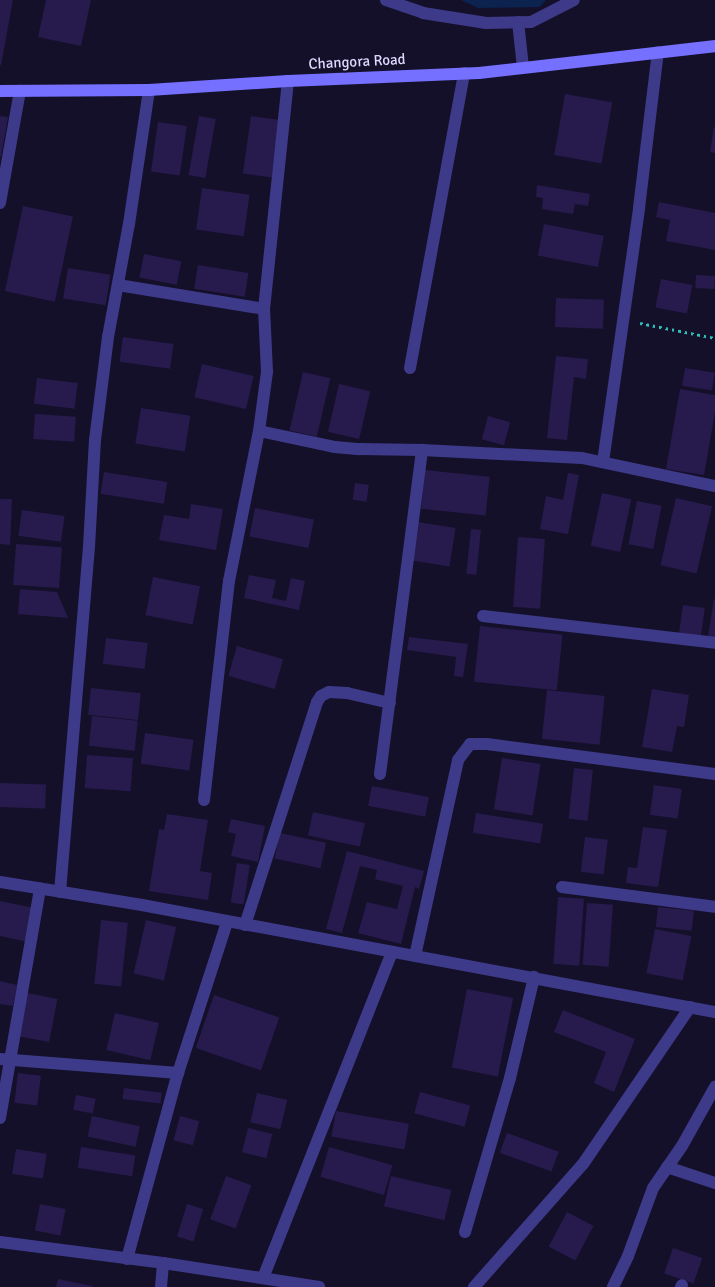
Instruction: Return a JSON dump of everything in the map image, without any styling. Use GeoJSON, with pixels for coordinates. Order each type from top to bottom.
{"type":"FeatureCollection","features":[{"type":"Feature","properties":{"kind":"street"},"geometry":{"type":"LineString","coordinates":[[386,0],[423,13],[486,23],[531,22],[574,0]]}},
{"type":"Feature","properties":{"kind":"street"},"geometry":{"type":"LineString","coordinates":[[518,22],[522,67]]}},
{"type":"Feature","properties":{"kind":"street","name":"Changora Road"},"geometry":{"type":"LineString","coordinates":[[0,91],[149,90],[464,73],[715,46]]}},
{"type":"Feature","properties":{"kind":"street"},"geometry":{"type":"LineString","coordinates":[[604,462],[622,320],[639,208],[658,52]]}},
{"type":"Feature","properties":{"kind":"street"},"geometry":{"type":"LineString","coordinates":[[410,368],[464,73]]}},
{"type":"Feature","properties":{"kind":"street"},"geometry":{"type":"LineString","coordinates":[[204,800],[229,582],[259,431],[267,372],[264,308],[288,81]]}},
{"type":"Feature","properties":{"kind":"street"},"geometry":{"type":"LineString","coordinates":[[60,892],[89,547],[95,440],[149,90]]}},
{"type":"Feature","properties":{"kind":"street"},"geometry":{"type":"LineString","coordinates":[[0,203],[20,91]]}},
{"type":"Feature","properties":{"kind":"street"},"geometry":{"type":"LineString","coordinates":[[118,285],[264,308]]}},
{"type":"Feature","properties":{"kind":"street"},"geometry":{"type":"LineString","coordinates":[[259,431],[335,447],[543,455],[604,462],[715,486]]}},
{"type":"Feature","properties":{"kind":"street"},"geometry":{"type":"LineString","coordinates":[[380,774],[422,450]]}},
{"type":"Feature","properties":{"kind":"street"},"geometry":{"type":"LineString","coordinates":[[483,616],[715,643]]}},
{"type":"Feature","properties":{"kind":"street"},"geometry":{"type":"LineString","coordinates":[[245,925],[317,702],[329,692],[347,693],[390,703]]}},
{"type":"Feature","properties":{"kind":"street"},"geometry":{"type":"LineString","coordinates":[[415,956],[458,760],[470,744],[487,744],[715,774]]}},
{"type":"Feature","properties":{"kind":"street"},"geometry":{"type":"LineString","coordinates":[[0,882],[534,977],[715,1012]]}},
{"type":"Feature","properties":{"kind":"street"},"geometry":{"type":"LineString","coordinates":[[0,1118],[5,1059],[40,888]]}},
{"type":"Feature","properties":{"kind":"street"},"geometry":{"type":"LineString","coordinates":[[562,888],[715,907]]}},
{"type":"Feature","properties":{"kind":"street"},"geometry":{"type":"LineString","coordinates":[[127,1259],[178,1074],[227,922]]}},
{"type":"Feature","properties":{"kind":"street"},"geometry":{"type":"LineString","coordinates":[[263,1278],[392,952]]}},
{"type":"Feature","properties":{"kind":"street"},"geometry":{"type":"LineString","coordinates":[[466,1232],[510,1078],[534,977]]}},
{"type":"Feature","properties":{"kind":"street"},"geometry":{"type":"LineString","coordinates":[[474,1287],[583,1164],[690,1007]]}},
{"type":"Feature","properties":{"kind":"street"},"geometry":{"type":"LineString","coordinates":[[5,1059],[178,1074]]}},
{"type":"Feature","properties":{"kind":"street"},"geometry":{"type":"LineString","coordinates":[[613,1287],[628,1256],[653,1188],[668,1167],[715,1087]]}},
{"type":"Feature","properties":{"kind":"street"},"geometry":{"type":"LineString","coordinates":[[668,1167],[715,1182]]}},
{"type":"Feature","properties":{"kind":"street"},"geometry":{"type":"LineString","coordinates":[[0,1242],[163,1263],[319,1287]]}},
{"type":"Feature","properties":{"kind":"street"},"geometry":{"type":"LineString","coordinates":[[161,1287],[163,1263]]}},
{"type":"Feature","properties":{"kind":"path"},"geometry":{"type":"LineString","coordinates":[[622,320],[715,338]]}},
{"type":"Feature","properties":{"kind":"water"},"geometry":{"type":"Polygon","coordinates":[[[461,0],[546,0],[540,7],[478,8],[461,0]]]}},
{"type":"Feature","properties":{"kind":"building"},"geometry":{"type":"Polygon","coordinates":[[[0,0],[13,0],[1,65],[0,65],[0,0]]]}},
{"type":"Feature","properties":{"kind":"building"},"geometry":{"type":"Polygon","coordinates":[[[46,0],[91,0],[81,46],[38,37],[46,0]]]}},
{"type":"Feature","properties":{"kind":"building"},"geometry":{"type":"Polygon","coordinates":[[[565,94],[612,102],[602,163],[554,155],[565,94]]]}},
{"type":"Feature","properties":{"kind":"building"},"geometry":{"type":"Polygon","coordinates":[[[0,116],[8,117],[1,157],[0,157],[0,116]]]}},
{"type":"Feature","properties":{"kind":"building"},"geometry":{"type":"Polygon","coordinates":[[[199,116],[216,119],[205,178],[189,175],[199,116]]]}},
{"type":"Feature","properties":{"kind":"building"},"geometry":{"type":"Polygon","coordinates":[[[251,116],[280,120],[272,177],[243,173],[251,116]]]}},
{"type":"Feature","properties":{"kind":"building"},"geometry":{"type":"Polygon","coordinates":[[[158,122],[187,126],[180,176],[151,172],[158,122]]]}},
{"type":"Feature","properties":{"kind":"building"},"geometry":{"type":"Polygon","coordinates":[[[715,127],[715,153],[710,152],[715,127]]]}},
{"type":"Feature","properties":{"kind":"building"},"geometry":{"type":"Polygon","coordinates":[[[537,185],[590,194],[588,206],[575,204],[573,214],[542,209],[543,198],[536,197],[537,185]]]}},
{"type":"Feature","properties":{"kind":"building"},"geometry":{"type":"Polygon","coordinates":[[[202,188],[250,195],[244,236],[196,230],[202,188]]]}},
{"type":"Feature","properties":{"kind":"building"},"geometry":{"type":"Polygon","coordinates":[[[659,202],[715,213],[715,250],[666,241],[670,220],[656,217],[659,202]]]}},
{"type":"Feature","properties":{"kind":"building"},"geometry":{"type":"Polygon","coordinates":[[[23,206],[73,217],[55,302],[5,291],[23,206]]]}},
{"type":"Feature","properties":{"kind":"building"},"geometry":{"type":"Polygon","coordinates":[[[544,224],[604,236],[598,267],[538,255],[544,224]]]}},
{"type":"Feature","properties":{"kind":"building"},"geometry":{"type":"Polygon","coordinates":[[[144,254],[181,261],[177,285],[139,278],[144,254]]]}},
{"type":"Feature","properties":{"kind":"building"},"geometry":{"type":"Polygon","coordinates":[[[198,265],[248,273],[245,297],[194,289],[198,265]]]}},
{"type":"Feature","properties":{"kind":"building"},"geometry":{"type":"Polygon","coordinates":[[[68,268],[110,275],[106,305],[63,299],[68,268]]]}},
{"type":"Feature","properties":{"kind":"building"},"geometry":{"type":"Polygon","coordinates":[[[696,275],[715,276],[714,289],[695,288],[696,275]]]}},
{"type":"Feature","properties":{"kind":"building"},"geometry":{"type":"Polygon","coordinates":[[[661,279],[692,285],[687,314],[655,307],[661,279]]]}},
{"type":"Feature","properties":{"kind":"building"},"geometry":{"type":"Polygon","coordinates":[[[556,298],[604,300],[603,329],[555,327],[556,298]]]}},
{"type":"Feature","properties":{"kind":"building"},"geometry":{"type":"Polygon","coordinates":[[[123,337],[174,344],[170,369],[120,362],[123,337]]]}},
{"type":"Feature","properties":{"kind":"building"},"geometry":{"type":"Polygon","coordinates":[[[556,356],[588,359],[586,379],[574,377],[567,440],[547,438],[556,356]]]}},
{"type":"Feature","properties":{"kind":"building"},"geometry":{"type":"Polygon","coordinates":[[[202,364],[254,376],[246,409],[194,397],[202,364]]]}},
{"type":"Feature","properties":{"kind":"building"},"geometry":{"type":"Polygon","coordinates":[[[685,368],[715,373],[712,390],[682,386],[685,368]]]}},
{"type":"Feature","properties":{"kind":"building"},"geometry":{"type":"Polygon","coordinates":[[[303,372],[330,378],[317,437],[290,430],[303,372]]]}},
{"type":"Feature","properties":{"kind":"building"},"geometry":{"type":"Polygon","coordinates":[[[37,378],[78,383],[75,409],[34,404],[37,378]]]}},
{"type":"Feature","properties":{"kind":"building"},"geometry":{"type":"Polygon","coordinates":[[[339,384],[370,391],[359,439],[328,432],[339,384]]]}},
{"type":"Feature","properties":{"kind":"building"},"geometry":{"type":"Polygon","coordinates":[[[680,389],[715,395],[715,412],[704,475],[666,469],[680,389]]]}},
{"type":"Feature","properties":{"kind":"building"},"geometry":{"type":"Polygon","coordinates":[[[141,408],[190,416],[185,451],[135,444],[141,408]]]}},
{"type":"Feature","properties":{"kind":"building"},"geometry":{"type":"Polygon","coordinates":[[[35,414],[76,417],[74,442],[33,439],[35,414]]]}},
{"type":"Feature","properties":{"kind":"building"},"geometry":{"type":"Polygon","coordinates":[[[488,416],[510,422],[504,445],[482,439],[488,416]]]}},
{"type":"Feature","properties":{"kind":"building"},"geometry":{"type":"Polygon","coordinates":[[[425,470],[490,477],[486,516],[421,509],[425,470]]]}},
{"type":"Feature","properties":{"kind":"building"},"geometry":{"type":"Polygon","coordinates":[[[104,472],[167,482],[164,504],[101,494],[104,472]]]}},
{"type":"Feature","properties":{"kind":"building"},"geometry":{"type":"Polygon","coordinates":[[[568,473],[579,475],[568,534],[540,529],[546,496],[563,500],[568,473]]]}},
{"type":"Feature","properties":{"kind":"building"},"geometry":{"type":"Polygon","coordinates":[[[355,483],[369,485],[366,502],[353,500],[355,483]]]}},
{"type":"Feature","properties":{"kind":"building"},"geometry":{"type":"Polygon","coordinates":[[[602,493],[631,499],[620,552],[591,546],[602,493]]]}},
{"type":"Feature","properties":{"kind":"building"},"geometry":{"type":"Polygon","coordinates":[[[676,498],[712,506],[697,574],[660,565],[676,498]]]}},
{"type":"Feature","properties":{"kind":"building"},"geometry":{"type":"Polygon","coordinates":[[[0,499],[12,499],[10,545],[0,544],[0,499]]]}},
{"type":"Feature","properties":{"kind":"building"},"geometry":{"type":"Polygon","coordinates":[[[637,501],[662,506],[653,549],[629,544],[637,501]]]}},
{"type":"Feature","properties":{"kind":"building"},"geometry":{"type":"Polygon","coordinates":[[[191,504],[223,509],[216,550],[159,540],[164,515],[189,519],[191,504]]]}},
{"type":"Feature","properties":{"kind":"building"},"geometry":{"type":"Polygon","coordinates":[[[255,508],[314,519],[308,548],[249,536],[255,508]]]}},
{"type":"Feature","properties":{"kind":"building"},"geometry":{"type":"Polygon","coordinates":[[[22,510],[65,516],[61,542],[18,536],[22,510]]]}},
{"type":"Feature","properties":{"kind":"building"},"geometry":{"type":"Polygon","coordinates":[[[418,522],[456,528],[449,566],[412,561],[418,522]]]}},
{"type":"Feature","properties":{"kind":"building"},"geometry":{"type":"Polygon","coordinates":[[[471,529],[481,530],[476,575],[466,574],[471,529]]]}},
{"type":"Feature","properties":{"kind":"building"},"geometry":{"type":"Polygon","coordinates":[[[518,537],[545,539],[540,609],[513,607],[518,537]]]}},
{"type":"Feature","properties":{"kind":"building"},"geometry":{"type":"Polygon","coordinates":[[[16,544],[62,547],[59,588],[13,585],[16,544]]]}},
{"type":"Feature","properties":{"kind":"building"},"geometry":{"type":"Polygon","coordinates":[[[249,575],[276,580],[272,598],[286,601],[291,578],[305,581],[299,610],[244,598],[249,575]]]}},
{"type":"Feature","properties":{"kind":"building"},"geometry":{"type":"Polygon","coordinates":[[[153,577],[200,586],[193,624],[146,615],[153,577]]]}},
{"type":"Feature","properties":{"kind":"building"},"geometry":{"type":"Polygon","coordinates":[[[20,589],[57,592],[68,618],[18,614],[20,589]]]}},
{"type":"Feature","properties":{"kind":"building"},"geometry":{"type":"Polygon","coordinates":[[[715,599],[715,638],[708,637],[715,599]]]}},
{"type":"Feature","properties":{"kind":"building"},"geometry":{"type":"Polygon","coordinates":[[[683,605],[705,608],[700,641],[678,638],[683,605]]]}},
{"type":"Feature","properties":{"kind":"building"},"geometry":{"type":"Polygon","coordinates":[[[480,626],[563,635],[557,690],[474,682],[480,626]]]}},
{"type":"Feature","properties":{"kind":"building"},"geometry":{"type":"Polygon","coordinates":[[[409,637],[468,644],[463,677],[454,676],[456,657],[407,650],[409,637]]]}},
{"type":"Feature","properties":{"kind":"building"},"geometry":{"type":"Polygon","coordinates":[[[106,638],[148,643],[145,669],[103,664],[106,638]]]}},
{"type":"Feature","properties":{"kind":"building"},"geometry":{"type":"Polygon","coordinates":[[[237,646],[283,659],[275,689],[228,676],[237,646]]]}},
{"type":"Feature","properties":{"kind":"building"},"geometry":{"type":"Polygon","coordinates":[[[91,688],[141,693],[138,720],[88,715],[91,688]]]}},
{"type":"Feature","properties":{"kind":"building"},"geometry":{"type":"Polygon","coordinates":[[[652,689],[689,695],[684,727],[677,726],[672,752],[642,747],[652,689]]]}},
{"type":"Feature","properties":{"kind":"building"},"geometry":{"type":"Polygon","coordinates":[[[547,690],[605,696],[600,745],[542,739],[547,690]]]}},
{"type":"Feature","properties":{"kind":"building"},"geometry":{"type":"Polygon","coordinates":[[[92,716],[138,721],[135,751],[89,746],[92,716]]]}},
{"type":"Feature","properties":{"kind":"building"},"geometry":{"type":"Polygon","coordinates":[[[145,733],[194,740],[189,771],[141,764],[145,733]]]}},
{"type":"Feature","properties":{"kind":"building"},"geometry":{"type":"Polygon","coordinates":[[[87,755],[133,758],[131,791],[85,788],[87,755]]]}},
{"type":"Feature","properties":{"kind":"building"},"geometry":{"type":"Polygon","coordinates":[[[502,758],[541,764],[532,815],[494,809],[502,758]]]}},
{"type":"Feature","properties":{"kind":"building"},"geometry":{"type":"Polygon","coordinates":[[[574,768],[593,770],[588,821],[569,819],[574,768]]]}},
{"type":"Feature","properties":{"kind":"building"},"geometry":{"type":"Polygon","coordinates":[[[0,783],[46,785],[45,809],[0,807],[0,783]]]}},
{"type":"Feature","properties":{"kind":"building"},"geometry":{"type":"Polygon","coordinates":[[[654,785],[682,789],[678,819],[650,815],[654,785]]]}},
{"type":"Feature","properties":{"kind":"building"},"geometry":{"type":"Polygon","coordinates":[[[372,786],[429,797],[425,817],[368,806],[372,786]]]}},
{"type":"Feature","properties":{"kind":"building"},"geometry":{"type":"Polygon","coordinates":[[[313,812],[365,823],[360,846],[308,835],[313,812]]]}},
{"type":"Feature","properties":{"kind":"building"},"geometry":{"type":"Polygon","coordinates":[[[476,813],[543,824],[540,843],[473,833],[476,813]]]}},
{"type":"Feature","properties":{"kind":"building"},"geometry":{"type":"Polygon","coordinates":[[[167,814],[208,820],[200,871],[212,873],[208,900],[149,891],[159,829],[164,830],[167,814]]]}},
{"type":"Feature","properties":{"kind":"building"},"geometry":{"type":"Polygon","coordinates":[[[231,819],[265,826],[258,862],[231,856],[236,834],[228,832],[231,819]]]}},
{"type":"Feature","properties":{"kind":"building"},"geometry":{"type":"Polygon","coordinates":[[[643,827],[667,830],[658,887],[626,883],[628,867],[637,868],[643,827]]]}},
{"type":"Feature","properties":{"kind":"building"},"geometry":{"type":"Polygon","coordinates":[[[280,833],[326,843],[321,868],[275,858],[280,833]]]}},
{"type":"Feature","properties":{"kind":"building"},"geometry":{"type":"Polygon","coordinates":[[[585,837],[608,840],[604,875],[581,872],[585,837]]]}},
{"type":"Feature","properties":{"kind":"building"},"geometry":{"type":"Polygon","coordinates":[[[347,851],[424,871],[419,889],[415,887],[401,944],[358,933],[367,902],[397,909],[403,886],[375,879],[377,870],[360,866],[342,933],[326,929],[347,851]]]}},
{"type":"Feature","properties":{"kind":"building"},"geometry":{"type":"Polygon","coordinates":[[[237,863],[250,865],[244,905],[231,903],[237,863]]]}},
{"type":"Feature","properties":{"kind":"building"},"geometry":{"type":"Polygon","coordinates":[[[558,897],[584,899],[579,966],[553,964],[558,897]]]}},
{"type":"Feature","properties":{"kind":"building"},"geometry":{"type":"Polygon","coordinates":[[[0,901],[34,908],[28,942],[0,936],[0,901]]]}},
{"type":"Feature","properties":{"kind":"building"},"geometry":{"type":"Polygon","coordinates":[[[587,903],[613,905],[609,967],[583,965],[587,903]]]}},
{"type":"Feature","properties":{"kind":"building"},"geometry":{"type":"Polygon","coordinates":[[[658,907],[694,911],[692,931],[656,927],[658,907]]]}},
{"type":"Feature","properties":{"kind":"building"},"geometry":{"type":"Polygon","coordinates":[[[101,920],[128,923],[121,986],[94,984],[101,920]]]}},
{"type":"Feature","properties":{"kind":"building"},"geometry":{"type":"Polygon","coordinates":[[[146,920],[176,927],[164,981],[134,974],[146,920]]]}},
{"type":"Feature","properties":{"kind":"building"},"geometry":{"type":"Polygon","coordinates":[[[655,929],[691,936],[683,980],[646,973],[655,929]]]}},
{"type":"Feature","properties":{"kind":"building"},"geometry":{"type":"Polygon","coordinates":[[[0,981],[17,985],[13,1006],[0,1004],[0,981]]]}},
{"type":"Feature","properties":{"kind":"building"},"geometry":{"type":"Polygon","coordinates":[[[467,989],[513,998],[498,1076],[452,1068],[467,989]]]}},
{"type":"Feature","properties":{"kind":"building"},"geometry":{"type":"Polygon","coordinates":[[[27,993],[57,999],[49,1042],[19,1036],[27,993]]]}},
{"type":"Feature","properties":{"kind":"building"},"geometry":{"type":"Polygon","coordinates":[[[214,995],[279,1017],[261,1070],[196,1048],[214,995]]]}},
{"type":"Feature","properties":{"kind":"building"},"geometry":{"type":"Polygon","coordinates":[[[563,1010],[635,1039],[614,1092],[594,1083],[606,1052],[554,1032],[563,1010]]]}},
{"type":"Feature","properties":{"kind":"building"},"geometry":{"type":"Polygon","coordinates":[[[115,1013],[159,1023],[150,1060],[106,1050],[115,1013]]]}},
{"type":"Feature","properties":{"kind":"building"},"geometry":{"type":"Polygon","coordinates":[[[18,1073],[41,1076],[37,1106],[14,1103],[18,1073]]]}},
{"type":"Feature","properties":{"kind":"building"},"geometry":{"type":"Polygon","coordinates":[[[124,1088],[162,1093],[160,1104],[123,1099],[124,1088]]]}},
{"type":"Feature","properties":{"kind":"building"},"geometry":{"type":"Polygon","coordinates":[[[420,1092],[470,1105],[465,1127],[414,1113],[420,1092]]]}},
{"type":"Feature","properties":{"kind":"building"},"geometry":{"type":"Polygon","coordinates":[[[257,1093],[287,1100],[280,1129],[250,1122],[257,1093]]]}},
{"type":"Feature","properties":{"kind":"building"},"geometry":{"type":"Polygon","coordinates":[[[76,1095],[96,1099],[93,1114],[73,1110],[76,1095]]]}},
{"type":"Feature","properties":{"kind":"building"},"geometry":{"type":"Polygon","coordinates":[[[336,1111],[409,1124],[404,1149],[331,1137],[336,1111]]]}},
{"type":"Feature","properties":{"kind":"building"},"geometry":{"type":"Polygon","coordinates":[[[92,1116],[140,1126],[136,1147],[88,1137],[92,1116]]]}},
{"type":"Feature","properties":{"kind":"building"},"geometry":{"type":"Polygon","coordinates":[[[180,1116],[199,1121],[193,1145],[174,1140],[180,1116]]]}},
{"type":"Feature","properties":{"kind":"building"},"geometry":{"type":"Polygon","coordinates":[[[248,1128],[272,1134],[266,1158],[242,1152],[248,1128]]]}},
{"type":"Feature","properties":{"kind":"building"},"geometry":{"type":"Polygon","coordinates":[[[507,1133],[559,1152],[552,1172],[500,1153],[507,1133]]]}},
{"type":"Feature","properties":{"kind":"building"},"geometry":{"type":"Polygon","coordinates":[[[81,1147],[135,1156],[132,1176],[78,1168],[81,1147]]]}},
{"type":"Feature","properties":{"kind":"building"},"geometry":{"type":"Polygon","coordinates":[[[329,1147],[392,1165],[384,1195],[320,1177],[329,1147]]]}},
{"type":"Feature","properties":{"kind":"building"},"geometry":{"type":"Polygon","coordinates":[[[16,1149],[47,1154],[43,1179],[12,1174],[16,1149]]]}},
{"type":"Feature","properties":{"kind":"building"},"geometry":{"type":"Polygon","coordinates":[[[226,1176],[251,1185],[236,1228],[210,1219],[226,1176]]]}},
{"type":"Feature","properties":{"kind":"building"},"geometry":{"type":"Polygon","coordinates":[[[391,1176],[451,1190],[444,1220],[384,1206],[391,1176]]]}},
{"type":"Feature","properties":{"kind":"building"},"geometry":{"type":"Polygon","coordinates":[[[40,1204],[66,1209],[60,1235],[35,1231],[40,1204]]]}},
{"type":"Feature","properties":{"kind":"building"},"geometry":{"type":"Polygon","coordinates":[[[187,1204],[203,1209],[193,1241],[177,1237],[187,1204]]]}},
{"type":"Feature","properties":{"kind":"building"},"geometry":{"type":"Polygon","coordinates":[[[567,1212],[593,1226],[575,1261],[549,1246],[567,1212]]]}},
{"type":"Feature","properties":{"kind":"building"},"geometry":{"type":"Polygon","coordinates":[[[673,1248],[702,1258],[694,1284],[664,1274],[673,1248]]]}},
{"type":"Feature","properties":{"kind":"building"},"geometry":{"type":"Polygon","coordinates":[[[58,1279],[92,1286],[92,1287],[56,1287],[58,1279]]]}}]}
